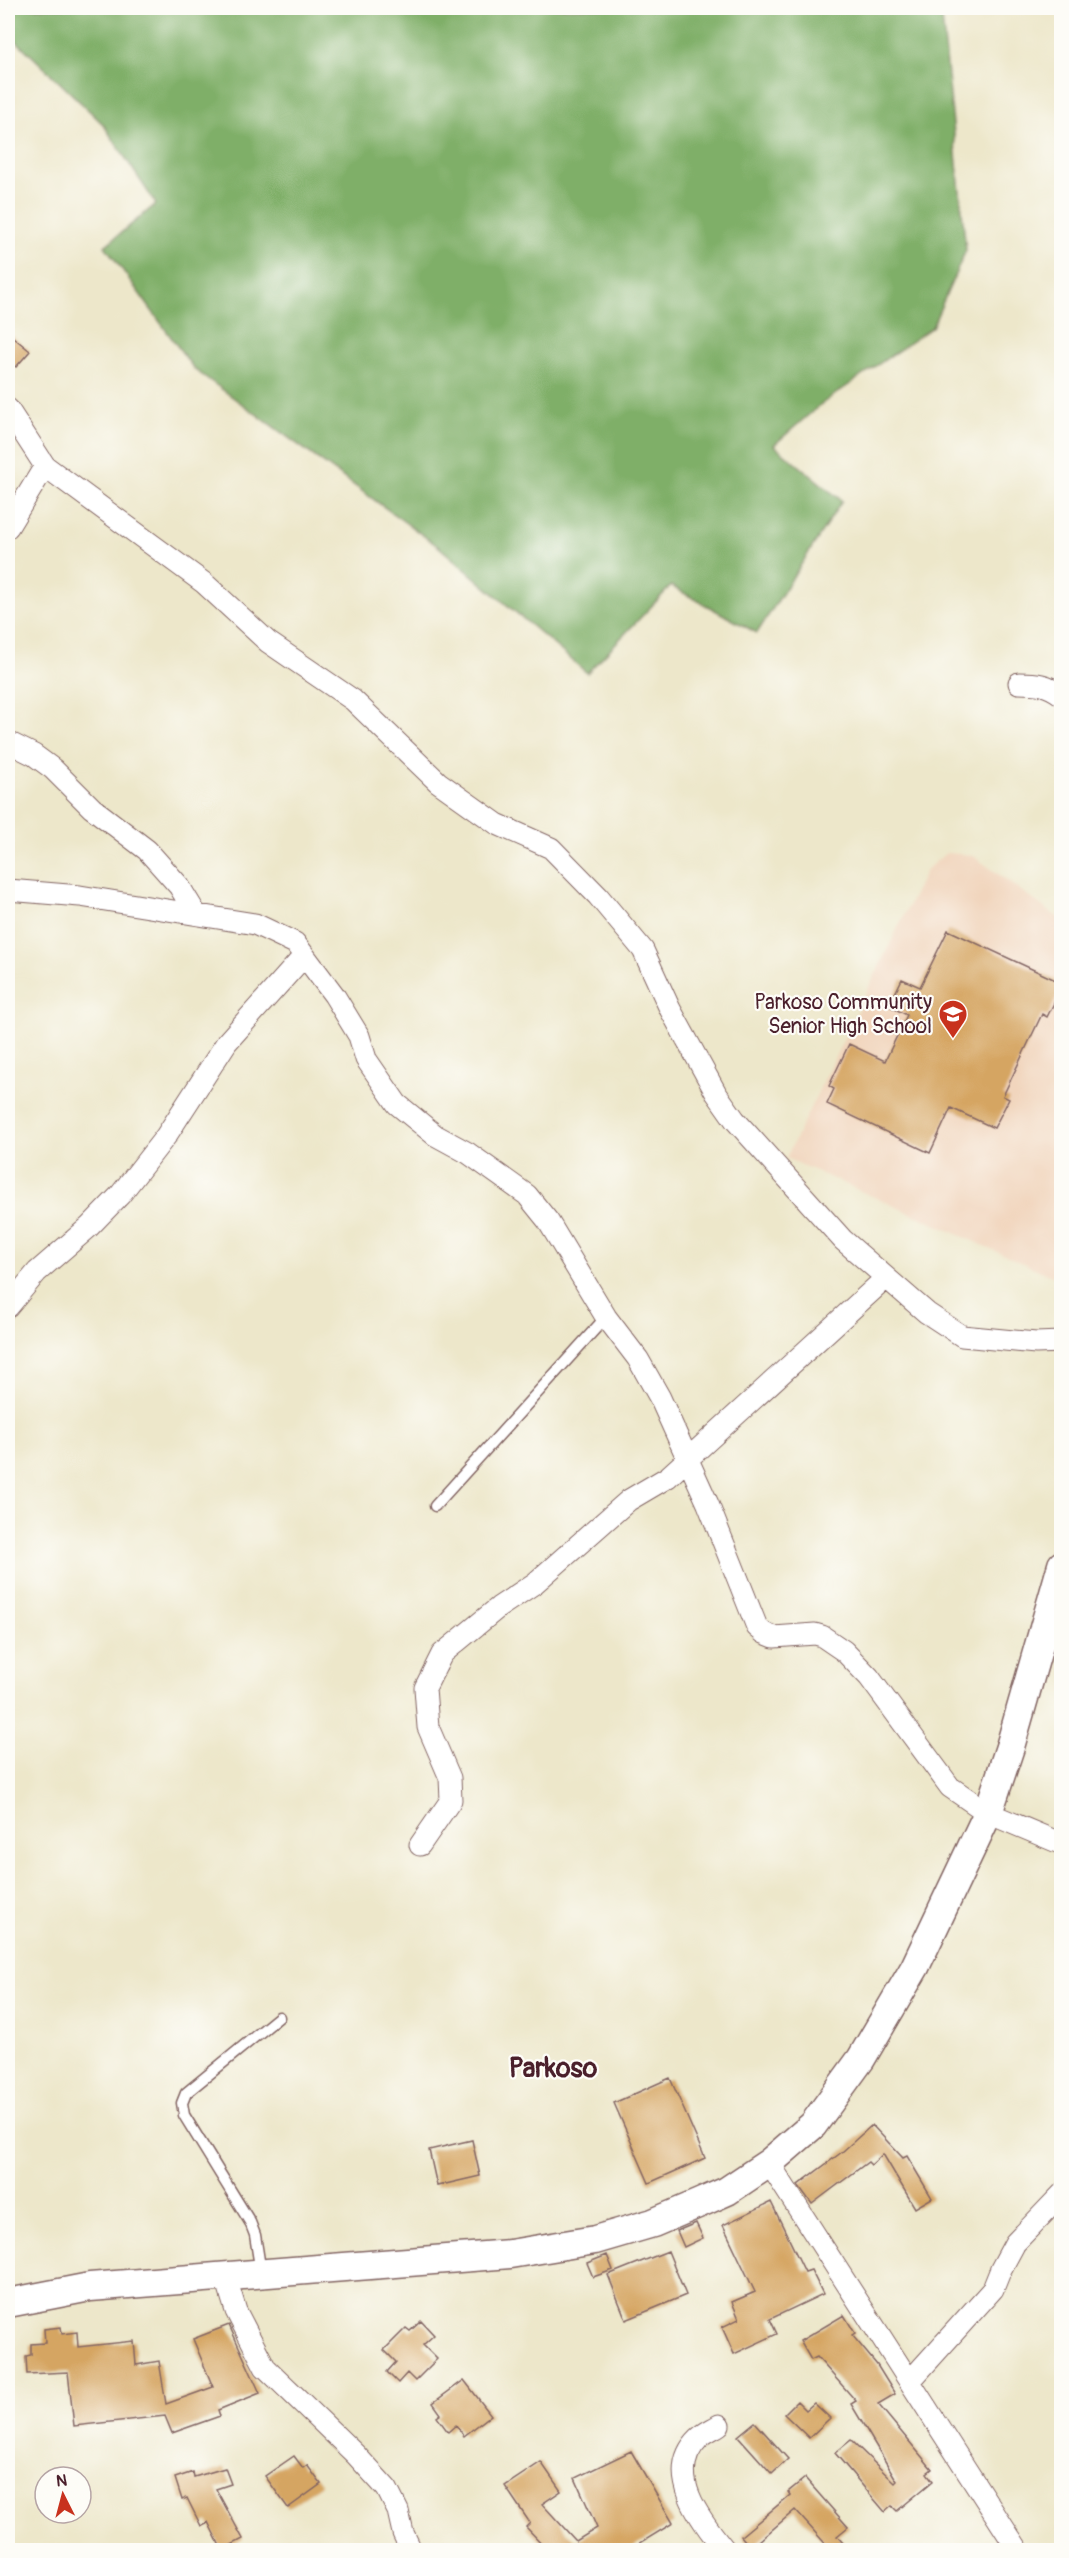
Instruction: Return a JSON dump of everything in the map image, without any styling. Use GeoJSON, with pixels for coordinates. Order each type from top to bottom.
{"type":"FeatureCollection","features":[{"type":"Feature","properties":{"kind":"street"},"geometry":{"type":"LineString","coordinates":[[8,409],[45,466],[204,583],[268,642],[353,700],[438,782],[497,824],[551,849],[598,896],[643,950],[670,1009],[716,1093],[735,1120],[843,1240],[927,1313],[962,1336],[1036,1343],[1062,1342]]}},
{"type":"Feature","properties":{"kind":"street"},"geometry":{"type":"LineString","coordinates":[[8,527],[45,466]]}},
{"type":"Feature","properties":{"kind":"street"},"geometry":{"type":"LineString","coordinates":[[1019,683],[1041,683],[1062,694]]}},
{"type":"Feature","properties":{"kind":"street"},"geometry":{"type":"LineString","coordinates":[[8,742],[34,755],[53,769],[92,808],[147,850],[179,886],[196,914]]}},
{"type":"Feature","properties":{"kind":"street"},"geometry":{"type":"LineString","coordinates":[[8,890],[80,896],[255,924],[295,944],[339,1003],[359,1036],[366,1059],[397,1104],[435,1135],[468,1153],[526,1195],[548,1221],[606,1317],[644,1369],[660,1398],[689,1459],[756,1627],[774,1637],[815,1634],[822,1636],[844,1651],[869,1677],[945,1783],[988,1813],[1062,1844]]}},
{"type":"Feature","properties":{"kind":"street"},"geometry":{"type":"LineString","coordinates":[[8,1307],[38,1272],[89,1227],[120,1195],[166,1136],[227,1042],[304,956]]}},
{"type":"Feature","properties":{"kind":"street"},"geometry":{"type":"LineString","coordinates":[[420,1845],[451,1800],[450,1778],[428,1727],[425,1688],[442,1654],[499,1607],[535,1583],[629,1500],[668,1477],[886,1278]]}},
{"type":"Feature","properties":{"kind":"street"},"geometry":{"type":"LineString","coordinates":[[8,2303],[90,2287],[510,2254],[595,2240],[653,2223],[700,2204],[726,2191],[770,2163],[813,2125],[861,2058],[915,1967],[988,1813],[1010,1747],[1062,1565]]}},
{"type":"Feature","properties":{"kind":"street"},"geometry":{"type":"LineString","coordinates":[[770,2163],[1018,2550]]}},
{"type":"Feature","properties":{"kind":"street"},"geometry":{"type":"LineString","coordinates":[[910,2382],[993,2289],[1015,2243],[1062,2194]]}},
{"type":"Feature","properties":{"kind":"street"},"geometry":{"type":"LineString","coordinates":[[225,2276],[236,2311],[266,2367],[356,2455],[387,2489],[398,2511],[403,2533],[411,2550]]}},
{"type":"Feature","properties":{"kind":"street"},"geometry":{"type":"LineString","coordinates":[[719,2424],[699,2438],[687,2455],[683,2471],[696,2515],[725,2550]]}},
{"type":"Feature","properties":{"kind":"lane"},"geometry":{"type":"LineString","coordinates":[[435,1506],[606,1317]]}},
{"type":"Feature","properties":{"kind":"lane"},"geometry":{"type":"LineString","coordinates":[[261,2273],[255,2235],[250,2222],[184,2115],[182,2103],[186,2093],[279,2017]]}},
{"type":"Feature","properties":{"kind":"shaded area","name":"Parkoso Community Senior High School"},"geometry":{"type":"Polygon","coordinates":[[[946,853],[972,855],[1061,920],[1061,1280],[786,1158],[926,870],[946,853]]]}},
{"type":"Feature","properties":{"kind":"green space"},"geometry":{"type":"Polygon","coordinates":[[[8,8],[941,8],[966,250],[932,327],[820,405],[774,445],[842,501],[757,633],[671,586],[587,673],[439,547],[194,369],[105,246],[156,204],[103,124],[8,33],[8,8]]]}},
{"type":"Feature","properties":{"kind":"building"},"geometry":{"type":"Polygon","coordinates":[[[8,333],[30,351],[16,367],[8,360],[8,333]]]}},
{"type":"Feature","properties":{"kind":"building"},"geometry":{"type":"Polygon","coordinates":[[[948,930],[1062,983],[1062,987],[1047,1017],[1042,1014],[1003,1096],[1009,1099],[994,1128],[951,1108],[930,1153],[827,1104],[834,1089],[829,1086],[849,1044],[885,1061],[907,1015],[889,1006],[902,979],[920,987],[948,930]]]}},
{"type":"Feature","properties":{"kind":"building"},"geometry":{"type":"Polygon","coordinates":[[[670,2078],[705,2158],[649,2183],[614,2103],[670,2078]]]}},
{"type":"Feature","properties":{"kind":"building"},"geometry":{"type":"Polygon","coordinates":[[[872,2125],[903,2158],[907,2156],[932,2198],[915,2208],[883,2154],[871,2165],[868,2162],[812,2204],[798,2185],[842,2152],[872,2125]]]}},
{"type":"Feature","properties":{"kind":"building"},"geometry":{"type":"Polygon","coordinates":[[[472,2140],[480,2176],[437,2186],[429,2150],[472,2140]]]}},
{"type":"Feature","properties":{"kind":"building"},"geometry":{"type":"Polygon","coordinates":[[[771,2202],[805,2272],[811,2270],[823,2294],[770,2319],[777,2334],[734,2354],[722,2327],[739,2319],[732,2302],[755,2292],[723,2225],[771,2202]]]}},
{"type":"Feature","properties":{"kind":"building"},"geometry":{"type":"Polygon","coordinates":[[[696,2223],[703,2238],[684,2247],[677,2231],[696,2223]]]}},
{"type":"Feature","properties":{"kind":"building"},"geometry":{"type":"Polygon","coordinates":[[[668,2251],[686,2295],[626,2320],[608,2275],[668,2251]]]}},
{"type":"Feature","properties":{"kind":"building"},"geometry":{"type":"Polygon","coordinates":[[[607,2255],[613,2270],[593,2277],[587,2263],[607,2255]]]}},
{"type":"Feature","properties":{"kind":"building"},"geometry":{"type":"Polygon","coordinates":[[[844,2315],[855,2333],[852,2335],[877,2365],[895,2394],[878,2404],[932,2469],[927,2473],[933,2481],[897,2511],[892,2506],[885,2512],[835,2453],[851,2440],[895,2483],[897,2481],[851,2404],[856,2401],[817,2357],[811,2360],[800,2341],[844,2315]]]}},
{"type":"Feature","properties":{"kind":"building"},"geometry":{"type":"Polygon","coordinates":[[[421,2321],[434,2335],[423,2345],[437,2359],[415,2381],[407,2373],[398,2383],[387,2372],[396,2362],[384,2350],[406,2328],[410,2331],[421,2321]]]}},
{"type":"Feature","properties":{"kind":"building"},"geometry":{"type":"Polygon","coordinates":[[[229,2325],[260,2393],[218,2410],[220,2416],[172,2433],[165,2416],[74,2426],[68,2372],[27,2374],[26,2356],[31,2355],[31,2344],[45,2343],[44,2329],[61,2327],[62,2334],[77,2332],[78,2347],[134,2341],[136,2365],[159,2361],[166,2404],[213,2387],[193,2339],[229,2325]]]}},
{"type":"Feature","properties":{"kind":"building"},"geometry":{"type":"Polygon","coordinates":[[[464,2380],[491,2415],[464,2436],[456,2425],[448,2432],[437,2417],[441,2414],[433,2403],[464,2380]]]}},
{"type":"Feature","properties":{"kind":"building"},"geometry":{"type":"Polygon","coordinates":[[[797,2401],[806,2410],[814,2403],[830,2418],[809,2438],[784,2414],[797,2401]]]}},
{"type":"Feature","properties":{"kind":"building"},"geometry":{"type":"Polygon","coordinates":[[[755,2422],[788,2459],[772,2474],[738,2436],[755,2422]]]}},
{"type":"Feature","properties":{"kind":"building"},"geometry":{"type":"Polygon","coordinates":[[[631,2451],[673,2523],[629,2550],[548,2550],[526,2527],[530,2523],[505,2486],[541,2462],[561,2491],[542,2504],[576,2541],[597,2528],[575,2478],[631,2451]]]}},
{"type":"Feature","properties":{"kind":"building"},"geometry":{"type":"Polygon","coordinates":[[[294,2456],[303,2468],[307,2465],[321,2484],[288,2508],[265,2476],[294,2456]]]}},
{"type":"Feature","properties":{"kind":"building"},"geometry":{"type":"Polygon","coordinates":[[[225,2468],[231,2484],[216,2489],[243,2539],[222,2550],[208,2522],[201,2526],[187,2498],[182,2500],[175,2478],[193,2472],[194,2477],[225,2468]]]}},
{"type":"Feature","properties":{"kind":"building"},"geometry":{"type":"Polygon","coordinates":[[[805,2478],[848,2527],[837,2536],[849,2550],[831,2550],[795,2510],[751,2548],[741,2536],[790,2495],[788,2492],[805,2478]]]}},
{"type":"Feature","properties":{"kind":"place","name":"Parkoso Community Senior High School"},"geometry":{"type":"Point","coordinates":[953,1040]}},
{"type":"Feature","properties":{"kind":"district","name":"Parkoso"},"geometry":{"type":"Point","coordinates":[553,2068]}}]}
